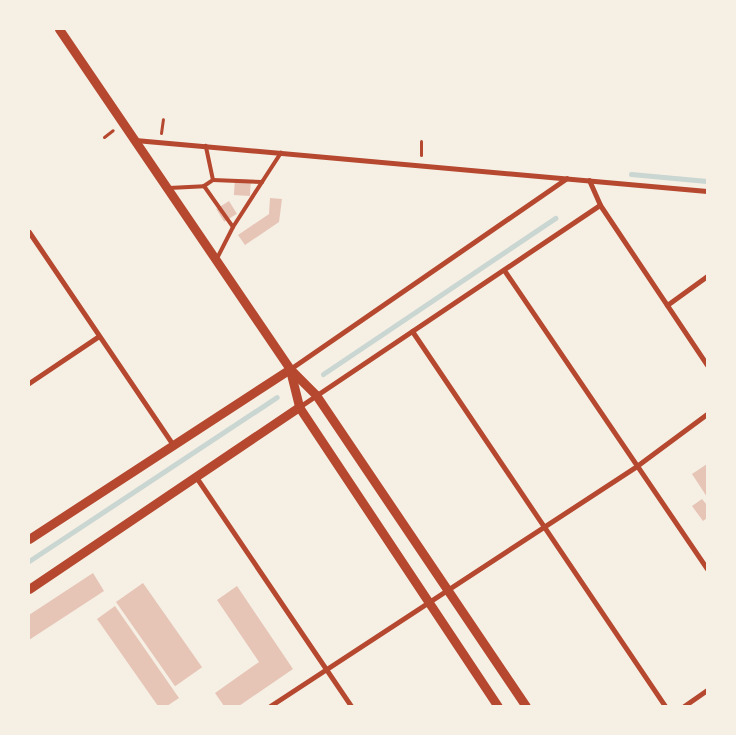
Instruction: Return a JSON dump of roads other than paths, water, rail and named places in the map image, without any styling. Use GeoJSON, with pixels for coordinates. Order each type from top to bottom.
{"type":"FeatureCollection","features":[{"type":"Feature","properties":{"kind":"street"},"geometry":{"type":"LineString","coordinates":[[59,29],[290,369],[316,395],[526,706]]}},
{"type":"Feature","properties":{"kind":"street"},"geometry":{"type":"LineString","coordinates":[[134,140],[707,191]]}},
{"type":"Feature","properties":{"kind":"street"},"geometry":{"type":"LineString","coordinates":[[29,539],[290,369],[568,178]]}},
{"type":"Feature","properties":{"kind":"street"},"geometry":{"type":"LineString","coordinates":[[589,180],[600,205],[707,365]]}},
{"type":"Feature","properties":{"kind":"street"},"geometry":{"type":"LineString","coordinates":[[29,590],[600,205]]}},
{"type":"Feature","properties":{"kind":"street"},"geometry":{"type":"LineString","coordinates":[[29,232],[173,445]]}},
{"type":"Feature","properties":{"kind":"street"},"geometry":{"type":"LineString","coordinates":[[504,270],[707,569]]}},
{"type":"Feature","properties":{"kind":"street"},"geometry":{"type":"LineString","coordinates":[[667,305],[707,276]]}},
{"type":"Feature","properties":{"kind":"street"},"geometry":{"type":"LineString","coordinates":[[412,331],[665,706]]}},
{"type":"Feature","properties":{"kind":"street"},"geometry":{"type":"LineString","coordinates":[[29,383],[99,336]]}},
{"type":"Feature","properties":{"kind":"street"},"geometry":{"type":"LineString","coordinates":[[290,369],[299,407],[498,706]]}},
{"type":"Feature","properties":{"kind":"street"},"geometry":{"type":"LineString","coordinates":[[270,706],[638,465],[707,414]]}},
{"type":"Feature","properties":{"kind":"street"},"geometry":{"type":"LineString","coordinates":[[196,477],[351,706]]}},
{"type":"Feature","properties":{"kind":"street"},"geometry":{"type":"LineString","coordinates":[[702,561],[707,557]]}},
{"type":"Feature","properties":{"kind":"street"},"geometry":{"type":"LineString","coordinates":[[684,706],[707,690]]}},
{"type":"Feature","properties":{"kind":"lane"},"geometry":{"type":"LineString","coordinates":[[206,146],[213,180]]}},
{"type":"Feature","properties":{"kind":"lane"},"geometry":{"type":"LineString","coordinates":[[215,261],[232,227],[281,153]]}},
{"type":"Feature","properties":{"kind":"lane"},"geometry":{"type":"LineString","coordinates":[[167,188],[204,186],[213,180],[262,182]]}},
{"type":"Feature","properties":{"kind":"lane"},"geometry":{"type":"LineString","coordinates":[[204,186],[232,227]]}},
{"type":"Feature","properties":{"kind":"waterway"},"geometry":{"type":"LineString","coordinates":[[631,174],[707,181]]}},
{"type":"Feature","properties":{"kind":"waterway"},"geometry":{"type":"LineString","coordinates":[[323,374],[555,218]]}},
{"type":"Feature","properties":{"kind":"waterway"},"geometry":{"type":"LineString","coordinates":[[29,561],[277,397]]}}]}
